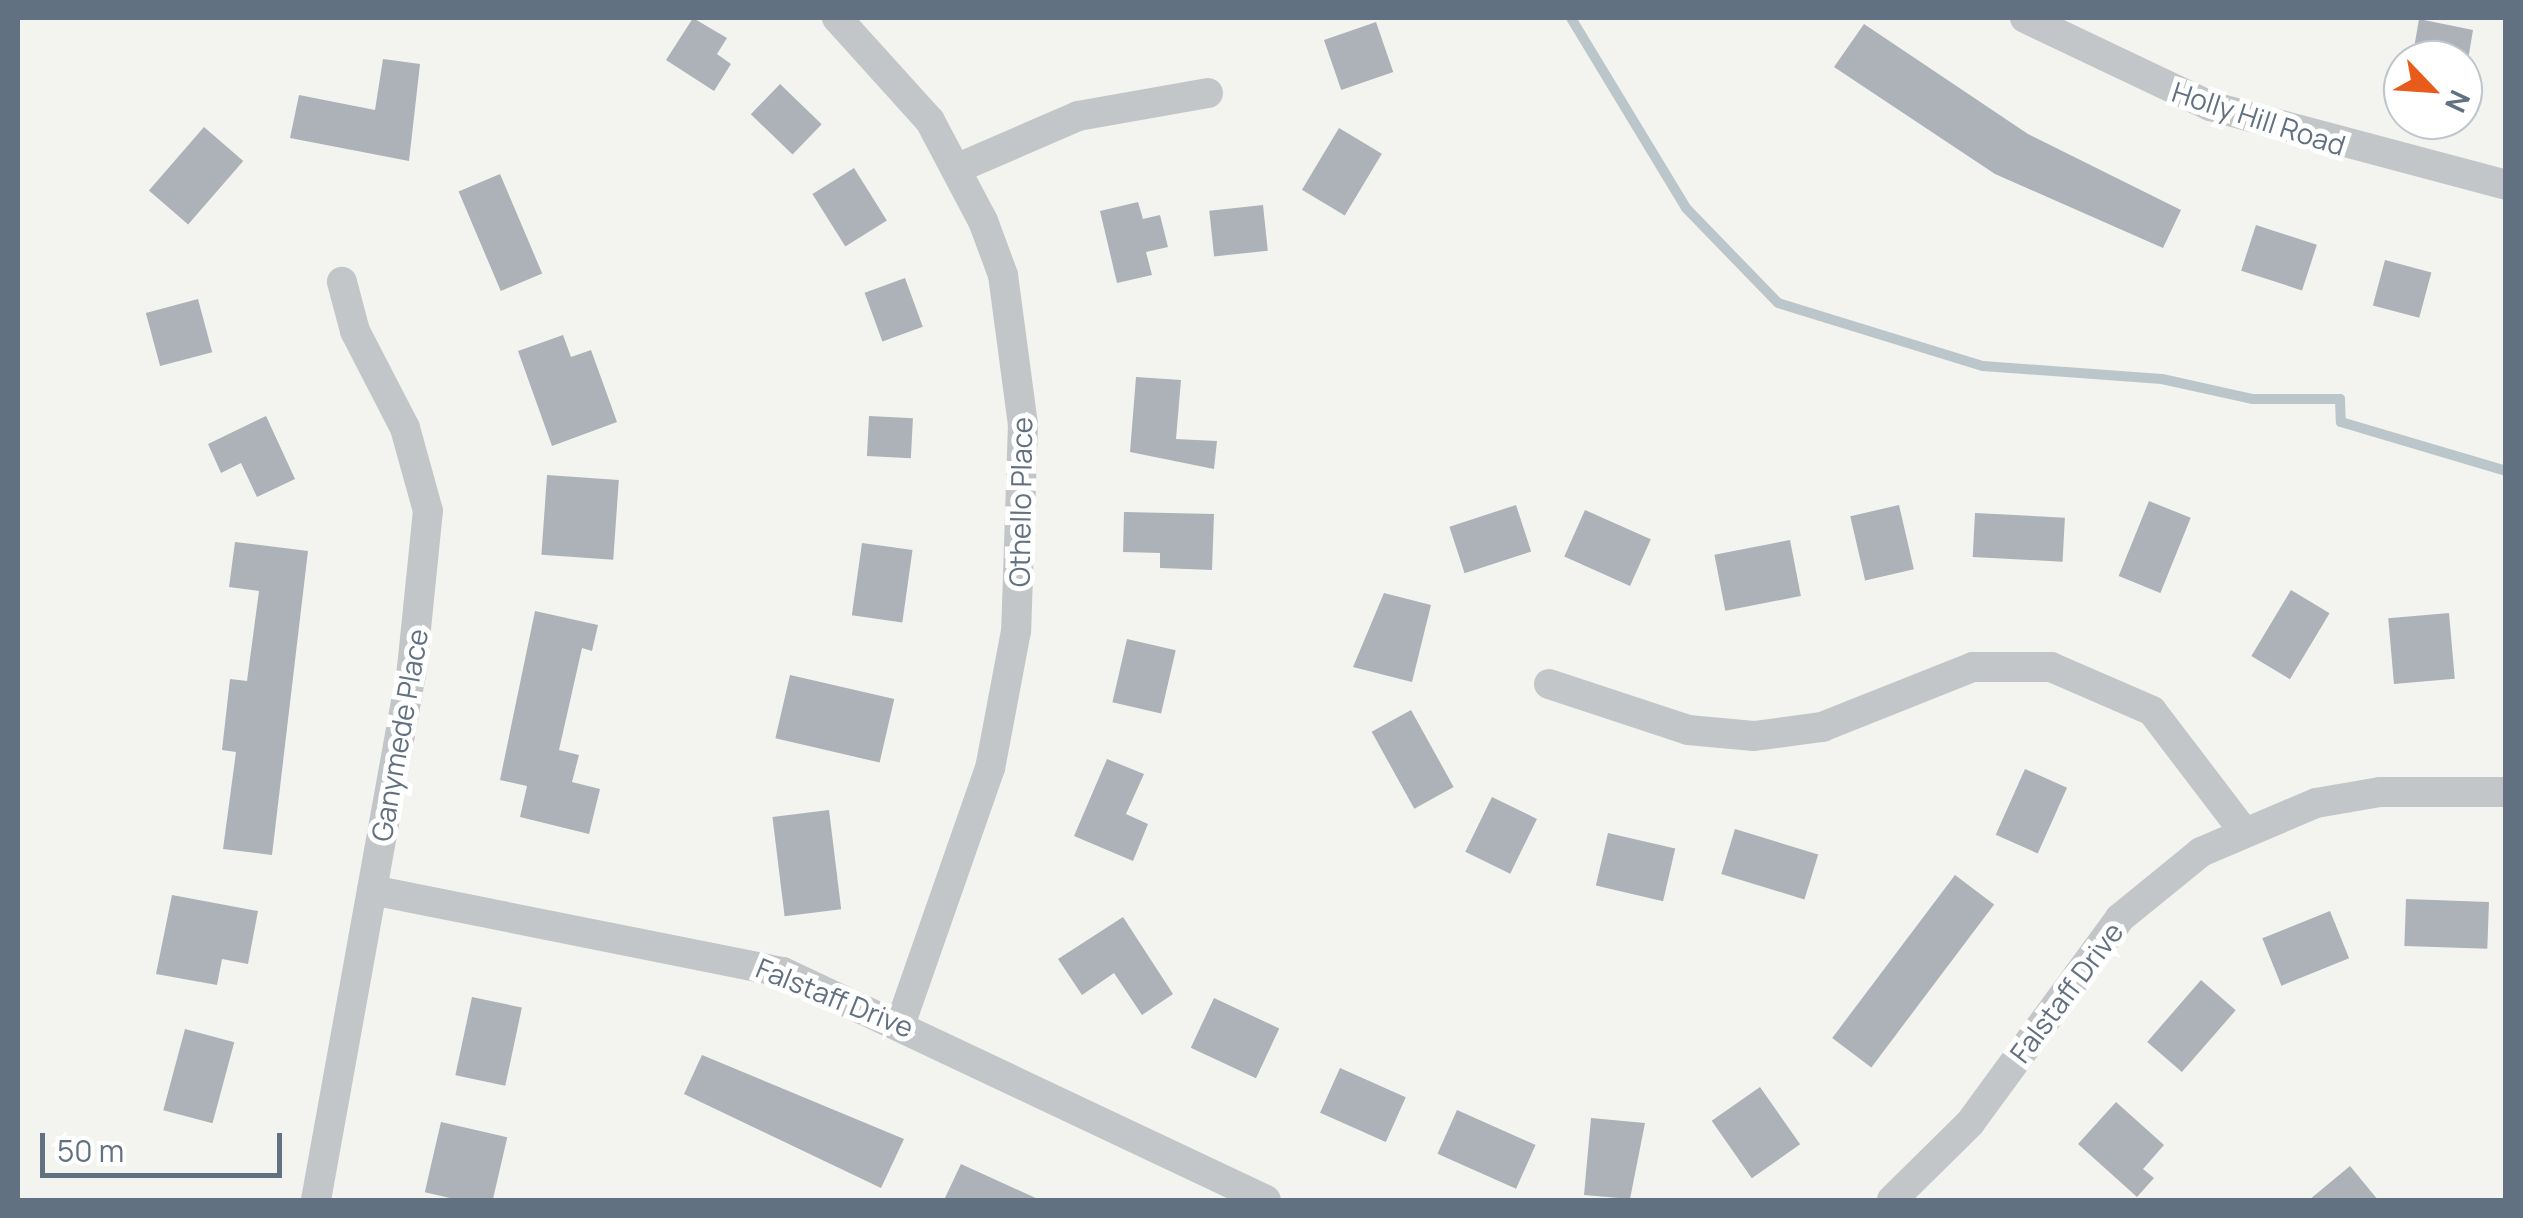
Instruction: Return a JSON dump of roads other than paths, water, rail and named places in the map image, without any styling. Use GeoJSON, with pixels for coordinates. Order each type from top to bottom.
{"type":"FeatureCollection","features":[{"type":"Feature","properties":{"kind":"street","name":"Othello Place"},"geometry":{"type":"LineString","coordinates":[[837,18],[900,81],[958,168],[1002,275],[1015,340],[1022,545],[990,768],[901,1022]]}},
{"type":"Feature","properties":{"kind":"street","name":"Holly Hill Road"},"geometry":{"type":"LineString","coordinates":[[2025,18],[2210,106],[2506,185]]}},
{"type":"Feature","properties":{"kind":"street"},"geometry":{"type":"LineString","coordinates":[[958,168],[1078,116],[1208,93]]}},
{"type":"Feature","properties":{"kind":"street","name":"Ganymede Place"},"geometry":{"type":"LineString","coordinates":[[316,1200],[372,890],[428,511],[404,428],[355,331],[342,282]]}},
{"type":"Feature","properties":{"kind":"street"},"geometry":{"type":"LineString","coordinates":[[1549,684],[1688,730],[1754,736],[1822,727],[1974,666],[2051,667],[2152,711],[2242,828]]}},
{"type":"Feature","properties":{"kind":"street","name":"Falstaff Drive"},"geometry":{"type":"LineString","coordinates":[[1892,1200],[1970,1122],[2120,918],[2242,828],[2380,792],[2506,792]]}},
{"type":"Feature","properties":{"kind":"street","name":"Falstaff Drive"},"geometry":{"type":"LineString","coordinates":[[372,890],[710,952],[901,1022],[1266,1200]]}},
{"type":"Feature","properties":{"kind":"waterway"},"geometry":{"type":"LineString","coordinates":[[1571,18],[1686,208],[1778,303],[1983,366],[2162,379],[2252,399],[2340,399],[2341,422],[2506,471]]}}]}
